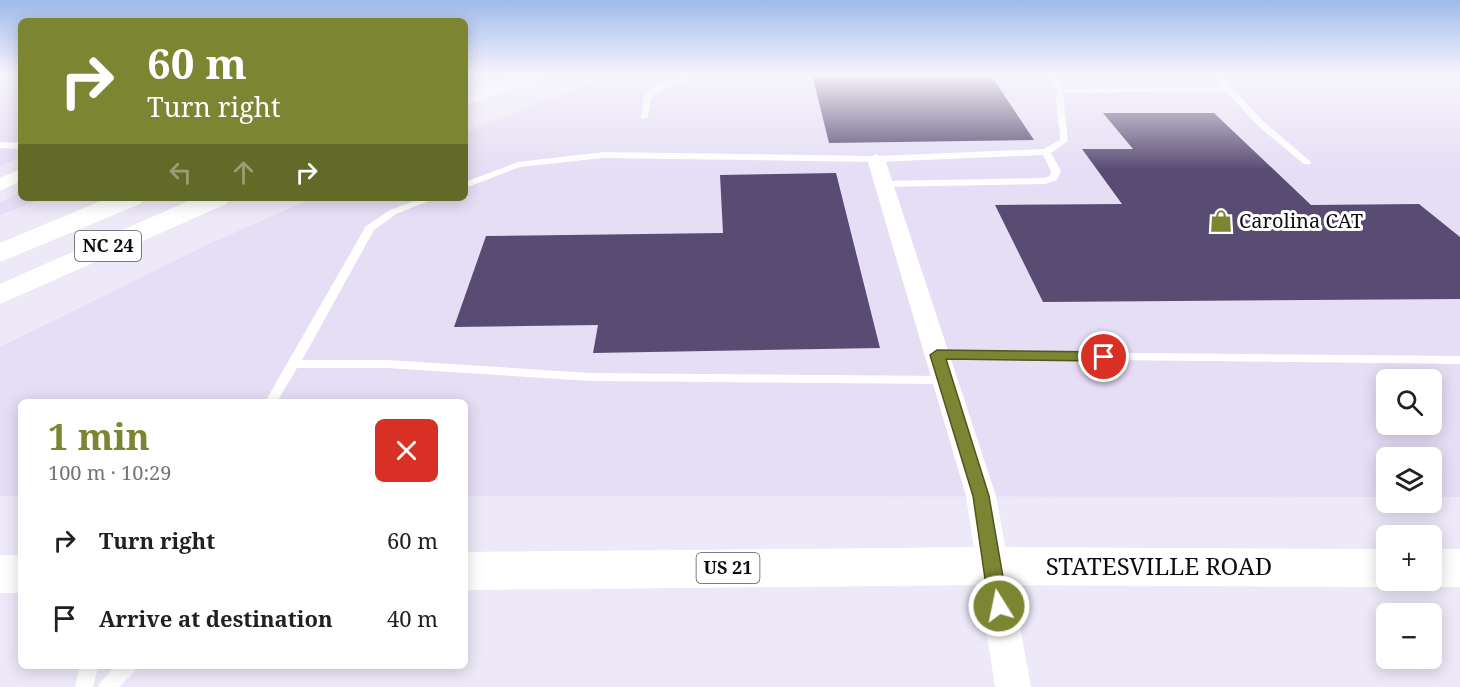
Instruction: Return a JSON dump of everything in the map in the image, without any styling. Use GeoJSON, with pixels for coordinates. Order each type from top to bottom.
{"type":"FeatureCollection","features":[{"type":"Feature","properties":{"kind":"main road","name":"NC 24"},"geometry":{"type":"LineString","coordinates":[[0,253],[124,201]]}},
{"type":"Feature","properties":{"kind":"main road"},"geometry":{"type":"LineString","coordinates":[[88,254],[193,201]]}},
{"type":"Feature","properties":{"kind":"main road","name":"NC 24"},"geometry":{"type":"LineString","coordinates":[[0,295],[210,201]]}},
{"type":"Feature","properties":{"kind":"main road","name":"STATESVILLE ROAD"},"geometry":{"type":"LineString","coordinates":[[468,571],[991,566],[1376,568]]}},
{"type":"Feature","properties":{"kind":"main road"},"geometry":{"type":"LineString","coordinates":[[1442,568],[1460,568]]}},
{"type":"Feature","properties":{"kind":"main road"},"geometry":{"type":"LineString","coordinates":[[0,574],[18,574]]}},
{"type":"Feature","properties":{"kind":"street"},"geometry":{"type":"LineString","coordinates":[[876,159],[981,496],[1013,687]]}},
{"type":"Feature","properties":{"kind":"street"},"geometry":{"type":"LineString","coordinates":[[0,185],[18,176]]}},
{"type":"Feature","properties":{"kind":"lane"},"geometry":{"type":"LineString","coordinates":[[644,117],[646,106]]}},
{"type":"Feature","properties":{"kind":"lane"},"geometry":{"type":"LineString","coordinates":[[468,184],[518,165],[603,155],[876,159],[1046,152],[1064,141],[1066,128],[1060,106]]}},
{"type":"Feature","properties":{"kind":"lane"},"geometry":{"type":"LineString","coordinates":[[1244,106],[1260,123],[1307,162]]}},
{"type":"Feature","properties":{"kind":"lane"},"geometry":{"type":"LineString","coordinates":[[0,145],[18,146]]}},
{"type":"Feature","properties":{"kind":"lane"},"geometry":{"type":"LineString","coordinates":[[884,184],[1045,181],[1054,178],[1056,171],[1046,152]]}},
{"type":"Feature","properties":{"kind":"lane"},"geometry":{"type":"LineString","coordinates":[[273,399],[370,228],[393,212],[423,201]]}},
{"type":"Feature","properties":{"kind":"lane"},"geometry":{"type":"LineString","coordinates":[[937,355],[1460,360]]}},
{"type":"Feature","properties":{"kind":"lane"},"geometry":{"type":"LineString","coordinates":[[293,364],[386,364],[591,377],[945,380]]}},
{"type":"Feature","properties":{"kind":"lane"},"geometry":{"type":"LineString","coordinates":[[84,687],[88,669]]}},
{"type":"Feature","properties":{"kind":"lane"},"geometry":{"type":"LineString","coordinates":[[107,687],[125,669]]}},
{"type":"Feature","properties":{"kind":"shaded area"},"geometry":{"type":"Polygon","coordinates":[[[0,106],[18,106],[18,158],[0,167],[0,106]]]}},
{"type":"Feature","properties":{"kind":"shaded area"},"geometry":{"type":"Polygon","coordinates":[[[533,106],[1460,106],[1460,497],[1442,497],[1442,447],[1376,447],[1376,497],[468,496],[468,399],[18,399],[18,496],[0,496],[0,347],[211,243],[306,201],[468,201],[468,131],[533,106]]]}},
{"type":"Feature","properties":{"kind":"shaded area"},"geometry":{"type":"Polygon","coordinates":[[[18,193],[18,201],[37,201],[0,215],[0,203],[18,193]]]}},
{"type":"Feature","properties":{"kind":"building"},"geometry":{"type":"Polygon","coordinates":[[[820,106],[1011,106],[1034,140],[829,143],[820,106]]]}},
{"type":"Feature","properties":{"kind":"building","name":"Carolina CAT"},"geometry":{"type":"Polygon","coordinates":[[[1103,113],[1214,113],[1311,205],[1419,204],[1460,237],[1460,299],[1043,302],[995,205],[1122,204],[1082,149],[1133,149],[1103,113]]]}},
{"type":"Feature","properties":{"kind":"building"},"geometry":{"type":"Polygon","coordinates":[[[836,173],[880,348],[593,353],[598,325],[454,327],[486,236],[723,233],[720,175],[836,173]]]}},
{"type":"Feature","properties":{"kind":"place","name":"Carolina CAT"},"geometry":{"type":"Point","coordinates":[1221,221]}},
{"type":"Feature","properties":{"kind":"route"},"geometry":{"type":"LineString","coordinates":[[999,606],[981,496],[937,355],[1104,357]]}}]}
